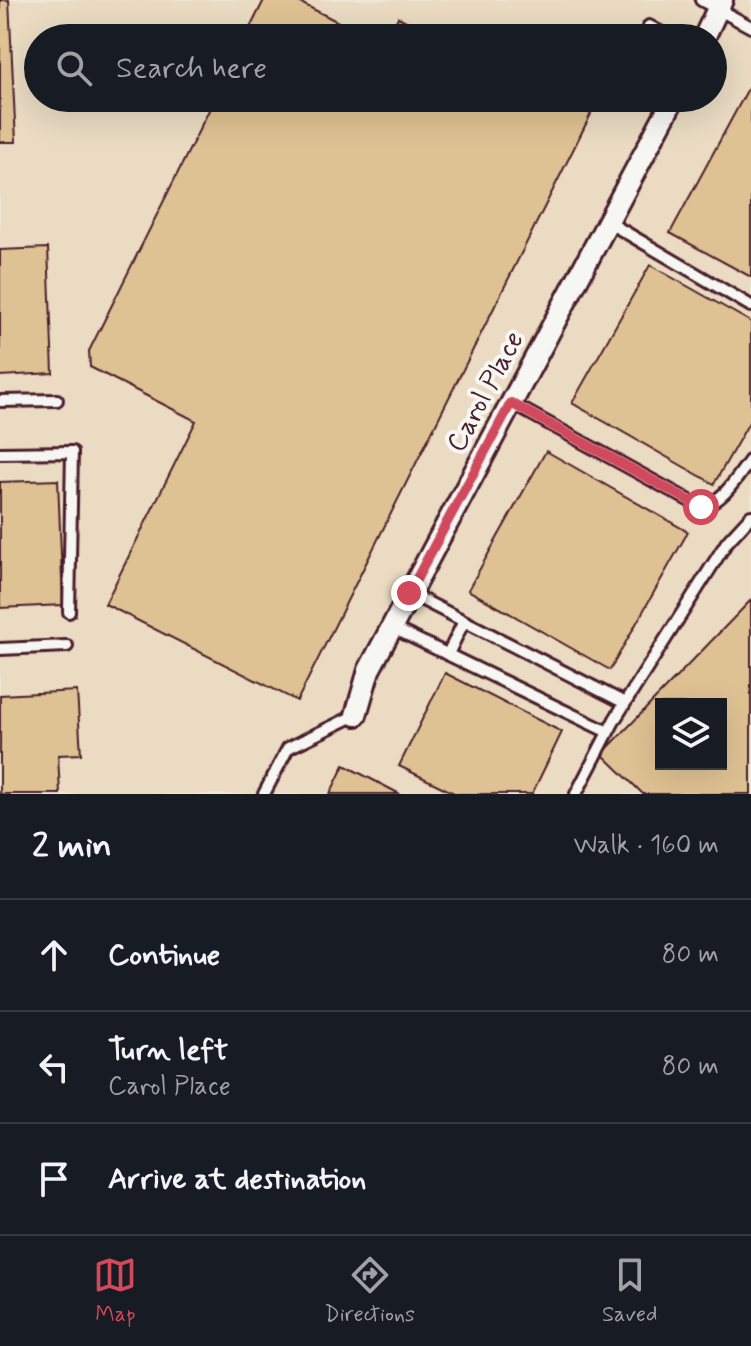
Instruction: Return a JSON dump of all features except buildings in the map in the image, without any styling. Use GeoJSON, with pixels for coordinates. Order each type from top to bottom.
{"type":"FeatureCollection","features":[{"type":"Feature","properties":{"kind":"street"},"geometry":{"type":"LineString","coordinates":[[708,24],[714,3]]}},
{"type":"Feature","properties":{"kind":"street","name":"Carol Place"},"geometry":{"type":"LineString","coordinates":[[356,715],[369,670],[391,627],[667,112]]}},
{"type":"Feature","properties":{"kind":"lane"},"geometry":{"type":"LineString","coordinates":[[714,3],[751,27]]}},
{"type":"Feature","properties":{"kind":"lane"},"geometry":{"type":"LineString","coordinates":[[608,222],[751,306]]}},
{"type":"Feature","properties":{"kind":"lane"},"geometry":{"type":"LineString","coordinates":[[0,401],[57,400]]}},
{"type":"Feature","properties":{"kind":"lane"},"geometry":{"type":"LineString","coordinates":[[511,403],[701,507],[709,506],[719,498],[751,459]]}},
{"type":"Feature","properties":{"kind":"lane"},"geometry":{"type":"LineString","coordinates":[[0,453],[72,452],[69,612]]}},
{"type":"Feature","properties":{"kind":"lane"},"geometry":{"type":"LineString","coordinates":[[576,794],[625,703],[727,542],[751,516]]}},
{"type":"Feature","properties":{"kind":"lane"},"geometry":{"type":"LineString","coordinates":[[409,593],[625,703]]}},
{"type":"Feature","properties":{"kind":"lane"},"geometry":{"type":"LineString","coordinates":[[448,654],[464,621]]}},
{"type":"Feature","properties":{"kind":"lane"},"geometry":{"type":"LineString","coordinates":[[391,627],[608,732]]}},
{"type":"Feature","properties":{"kind":"lane"},"geometry":{"type":"LineString","coordinates":[[0,649],[67,646]]}},
{"type":"Feature","properties":{"kind":"lane"},"geometry":{"type":"LineString","coordinates":[[264,794],[288,748],[356,715]]}},
{"type":"Feature","properties":{"kind":"shaded area"},"geometry":{"type":"Polygon","coordinates":[[[0,0],[751,2],[751,794],[0,794],[0,0]]]}},
{"type":"Feature","properties":{"kind":"route"},"geometry":{"type":"LineString","coordinates":[[409,593],[511,403],[701,507]]}}]}
